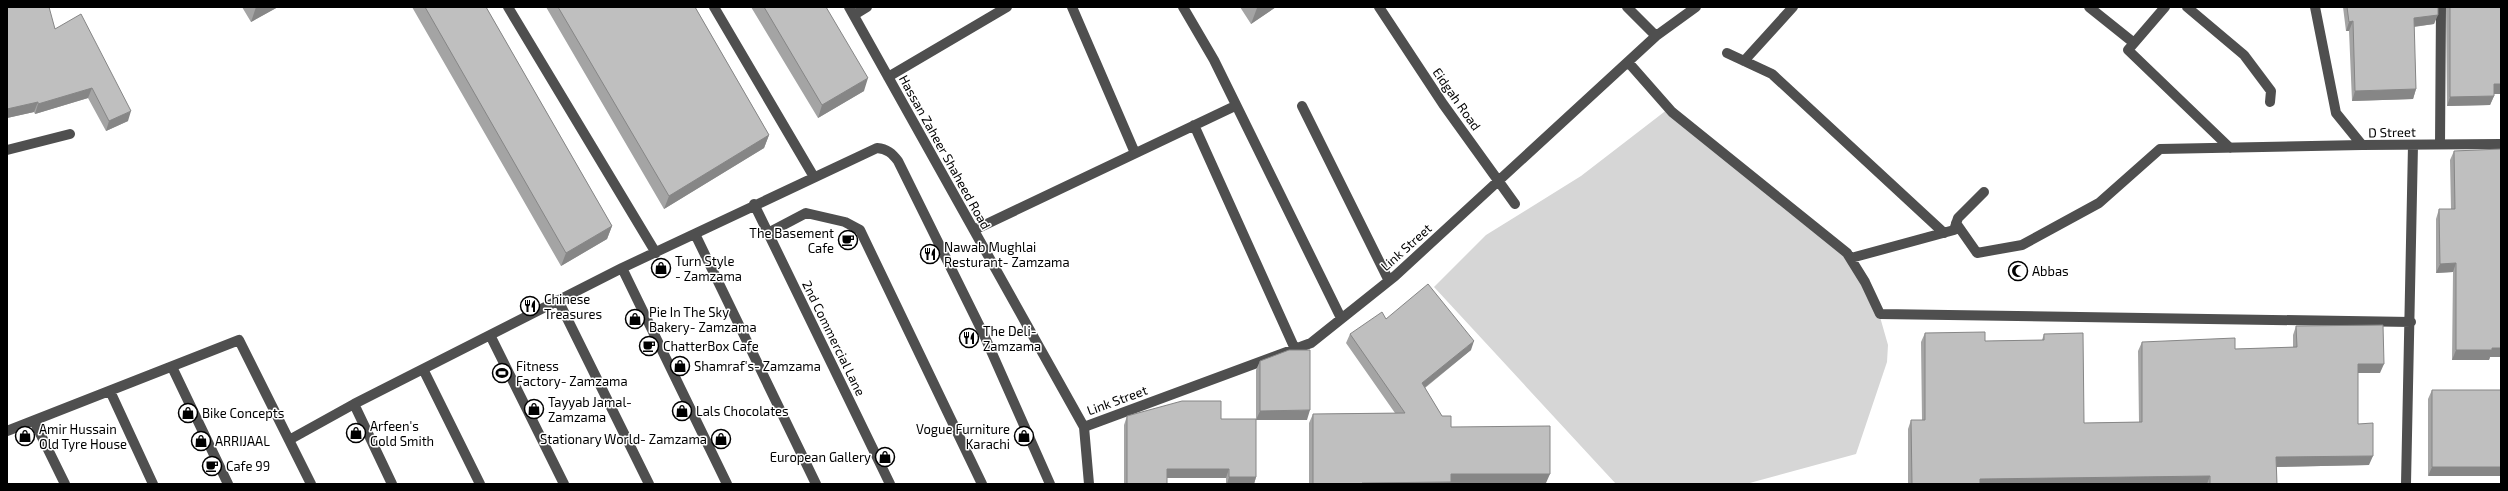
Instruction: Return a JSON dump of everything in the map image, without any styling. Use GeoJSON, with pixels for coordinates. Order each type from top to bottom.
{"type":"FeatureCollection","features":[{"type":"Feature","properties":{"kind":"street"},"geometry":{"type":"LineString","coordinates":[[508,7],[656,253]]}},
{"type":"Feature","properties":{"kind":"street"},"geometry":{"type":"LineString","coordinates":[[714,7],[814,177]]}},
{"type":"Feature","properties":{"kind":"street"},"geometry":{"type":"LineString","coordinates":[[852,11],[867,7]]}},
{"type":"Feature","properties":{"kind":"street"},"geometry":{"type":"LineString","coordinates":[[888,77],[1007,7]]}},
{"type":"Feature","properties":{"kind":"street"},"geometry":{"type":"LineString","coordinates":[[1072,7],[1136,153]]}},
{"type":"Feature","properties":{"kind":"street"},"geometry":{"type":"LineString","coordinates":[[1184,7],[1214,60],[1235,106],[1342,318]]}},
{"type":"Feature","properties":{"kind":"street","name":"Eidgah Road"},"geometry":{"type":"LineString","coordinates":[[1379,7],[1443,104],[1515,204]]}},
{"type":"Feature","properties":{"kind":"street"},"geometry":{"type":"LineString","coordinates":[[1627,7],[1656,36]]}},
{"type":"Feature","properties":{"kind":"street","name":"Link Street"},"geometry":{"type":"LineString","coordinates":[[1084,427],[1311,343],[1388,281],[1656,36],[1696,7]]}},
{"type":"Feature","properties":{"kind":"street"},"geometry":{"type":"LineString","coordinates":[[1744,61],[1794,7]]}},
{"type":"Feature","properties":{"kind":"street"},"geometry":{"type":"LineString","coordinates":[[2089,7],[2134,43]]}},
{"type":"Feature","properties":{"kind":"street"},"geometry":{"type":"LineString","coordinates":[[2166,7],[2128,50],[2230,148]]}},
{"type":"Feature","properties":{"kind":"street"},"geometry":{"type":"LineString","coordinates":[[2187,7],[2214,28],[2244,55],[2272,91],[2270,102]]}},
{"type":"Feature","properties":{"kind":"street","name":"D Street"},"geometry":{"type":"LineString","coordinates":[[2315,7],[2336,113],[2362,145],[2501,144]]}},
{"type":"Feature","properties":{"kind":"street"},"geometry":{"type":"LineString","coordinates":[[2440,144],[2442,7]]}},
{"type":"Feature","properties":{"kind":"street","name":"Hassan Zaheer Shaheed Road"},"geometry":{"type":"LineString","coordinates":[[852,11],[1084,427],[1089,484]]}},
{"type":"Feature","properties":{"kind":"street"},"geometry":{"type":"LineString","coordinates":[[1727,53],[1772,74],[1944,233]]}},
{"type":"Feature","properties":{"kind":"street"},"geometry":{"type":"LineString","coordinates":[[1628,62],[1672,112],[1847,253],[1865,282],[1880,314],[2411,322]]}},
{"type":"Feature","properties":{"kind":"street"},"geometry":{"type":"LineString","coordinates":[[974,230],[1235,106]]}},
{"type":"Feature","properties":{"kind":"street"},"geometry":{"type":"LineString","coordinates":[[1302,106],[1388,281]]}},
{"type":"Feature","properties":{"kind":"street"},"geometry":{"type":"LineString","coordinates":[[1194,125],[1295,349]]}},
{"type":"Feature","properties":{"kind":"street"},"geometry":{"type":"LineString","coordinates":[[7,150],[70,134]]}},
{"type":"Feature","properties":{"kind":"street"},"geometry":{"type":"LineString","coordinates":[[1956,223],[1977,253],[2022,245],[2099,203],[2160,150],[2362,145]]}},
{"type":"Feature","properties":{"kind":"street"},"geometry":{"type":"LineString","coordinates":[[2406,484],[2414,145]]}},
{"type":"Feature","properties":{"kind":"street"},"geometry":{"type":"LineString","coordinates":[[289,440],[354,404],[622,268],[656,253],[754,204],[877,148],[892,153],[901,168],[984,336],[1050,484]]}},
{"type":"Feature","properties":{"kind":"street"},"geometry":{"type":"LineString","coordinates":[[1851,258],[1954,230],[1958,218],[1984,192]]}},
{"type":"Feature","properties":{"kind":"street","name":"2nd Commercial Lane"},"geometry":{"type":"LineString","coordinates":[[754,204],[890,484]]}},
{"type":"Feature","properties":{"kind":"street"},"geometry":{"type":"LineString","coordinates":[[768,233],[806,213],[845,222],[860,230],[982,484]]}},
{"type":"Feature","properties":{"kind":"street"},"geometry":{"type":"LineString","coordinates":[[695,234],[816,484]]}},
{"type":"Feature","properties":{"kind":"street"},"geometry":{"type":"LineString","coordinates":[[622,268],[727,484]]}},
{"type":"Feature","properties":{"kind":"street"},"geometry":{"type":"LineString","coordinates":[[558,300],[649,484]]}},
{"type":"Feature","properties":{"kind":"street"},"geometry":{"type":"LineString","coordinates":[[490,335],[564,484]]}},
{"type":"Feature","properties":{"kind":"street"},"geometry":{"type":"LineString","coordinates":[[7,431],[239,340],[311,484]]}},
{"type":"Feature","properties":{"kind":"street"},"geometry":{"type":"LineString","coordinates":[[172,367],[228,484]]}},
{"type":"Feature","properties":{"kind":"street"},"geometry":{"type":"LineString","coordinates":[[423,369],[480,484]]}},
{"type":"Feature","properties":{"kind":"street"},"geometry":{"type":"LineString","coordinates":[[110,391],[153,484]]}},
{"type":"Feature","properties":{"kind":"street"},"geometry":{"type":"LineString","coordinates":[[354,404],[392,484]]}},
{"type":"Feature","properties":{"kind":"street"},"geometry":{"type":"LineString","coordinates":[[34,421],[65,484]]}},
{"type":"Feature","properties":{"kind":"shaded area"},"geometry":{"type":"Polygon","coordinates":[[[1668,109],[1847,253],[1876,303],[1888,345],[1887,362],[1856,454],[1746,484],[1616,484],[1434,287],[1486,235],[1581,176],[1668,109]]]}},
{"type":"Feature","properties":{"kind":"building"},"geometry":{"type":"Polygon","coordinates":[[[7,7],[49,7],[55,29],[81,14],[131,111],[109,121],[92,88],[38,104],[38,102],[7,109],[7,7]]]}},
{"type":"Feature","properties":{"kind":"building"},"geometry":{"type":"Polygon","coordinates":[[[425,7],[486,7],[612,226],[566,253],[425,7]]]}},
{"type":"Feature","properties":{"kind":"building"},"geometry":{"type":"Polygon","coordinates":[[[558,7],[695,7],[769,135],[669,196],[558,7]]]}},
{"type":"Feature","properties":{"kind":"building"},"geometry":{"type":"Polygon","coordinates":[[[764,7],[826,7],[868,78],[822,105],[764,7]]]}},
{"type":"Feature","properties":{"kind":"building"},"geometry":{"type":"Polygon","coordinates":[[[2347,7],[2438,7],[2438,15],[2414,18],[2416,89],[2355,91],[2353,21],[2349,22],[2347,7]]]}},
{"type":"Feature","properties":{"kind":"building"},"geometry":{"type":"Polygon","coordinates":[[[2450,7],[2501,7],[2501,84],[2494,84],[2494,96],[2450,97],[2450,7]]]}},
{"type":"Feature","properties":{"kind":"building"},"geometry":{"type":"Polygon","coordinates":[[[2501,149],[2501,348],[2492,348],[2492,350],[2456,350],[2456,263],[2440,264],[2439,209],[2455,209],[2454,151],[2501,149]]]}},
{"type":"Feature","properties":{"kind":"building"},"geometry":{"type":"Polygon","coordinates":[[[1428,284],[1474,341],[1422,383],[1442,416],[1451,416],[1451,427],[1550,426],[1550,474],[1451,474],[1451,482],[1313,484],[1313,414],[1405,413],[1350,334],[1382,312],[1386,319],[1428,284]]]}},
{"type":"Feature","properties":{"kind":"building"},"geometry":{"type":"Polygon","coordinates":[[[2383,325],[2384,364],[2358,364],[2358,424],[2373,423],[2373,456],[2276,457],[2277,484],[2210,484],[2210,476],[1980,479],[1980,484],[1912,484],[1911,420],[1925,420],[1925,333],[1985,332],[1985,341],[2044,340],[2044,334],[2083,333],[2084,423],[2142,422],[2142,342],[2235,338],[2235,349],[2297,347],[2296,326],[2383,325]]]}},
{"type":"Feature","properties":{"kind":"building"},"geometry":{"type":"Polygon","coordinates":[[[1289,350],[1310,350],[1310,410],[1260,411],[1260,361],[1289,350]]]}},
{"type":"Feature","properties":{"kind":"building"},"geometry":{"type":"Polygon","coordinates":[[[2432,390],[2501,390],[2501,467],[2432,467],[2432,390]]]}},
{"type":"Feature","properties":{"kind":"building"},"geometry":{"type":"Polygon","coordinates":[[[1182,401],[1221,401],[1221,419],[1256,419],[1256,477],[1229,477],[1229,469],[1167,469],[1167,484],[1127,484],[1127,416],[1182,401]]]}},
{"type":"Feature","properties":{"kind":"place","name":"The Basement Cafe"},"geometry":{"type":"Point","coordinates":[848,240]}},
{"type":"Feature","properties":{"kind":"place","name":"Nawab Mughlai Resturant- Zamzama"},"geometry":{"type":"Point","coordinates":[930,254]}},
{"type":"Feature","properties":{"kind":"place","name":"Turn Style - Zamzama"},"geometry":{"type":"Point","coordinates":[661,268]}},
{"type":"Feature","properties":{"kind":"place","name":"Abbas"},"geometry":{"type":"Point","coordinates":[2018,271]}},
{"type":"Feature","properties":{"kind":"place","name":"Chinese Treasures"},"geometry":{"type":"Point","coordinates":[530,306]}},
{"type":"Feature","properties":{"kind":"place","name":"Pie In The Sky Bakery- Zamzama"},"geometry":{"type":"Point","coordinates":[635,319]}},
{"type":"Feature","properties":{"kind":"place","name":"The Deli- Zamzama"},"geometry":{"type":"Point","coordinates":[969,338]}},
{"type":"Feature","properties":{"kind":"place","name":"ChatterBox Cafe"},"geometry":{"type":"Point","coordinates":[649,346]}},
{"type":"Feature","properties":{"kind":"place","name":"Shamraf's- Zamzama"},"geometry":{"type":"Point","coordinates":[680,366]}},
{"type":"Feature","properties":{"kind":"place","name":"Fitness Factory- Zamzama"},"geometry":{"type":"Point","coordinates":[502,373]}},
{"type":"Feature","properties":{"kind":"place","name":"Tayyab Jamal- Zamzama"},"geometry":{"type":"Point","coordinates":[534,409]}},
{"type":"Feature","properties":{"kind":"place","name":"Lals Chocolates"},"geometry":{"type":"Point","coordinates":[682,411]}},
{"type":"Feature","properties":{"kind":"place","name":"Bike Concepts"},"geometry":{"type":"Point","coordinates":[188,413]}},
{"type":"Feature","properties":{"kind":"place","name":"Arfeen's Gold Smith"},"geometry":{"type":"Point","coordinates":[356,433]}},
{"type":"Feature","properties":{"kind":"place","name":"Amir Hussain Old Tyre House"},"geometry":{"type":"Point","coordinates":[25,436]}},
{"type":"Feature","properties":{"kind":"place","name":"Vogue Furniture Karachi"},"geometry":{"type":"Point","coordinates":[1024,436]}},
{"type":"Feature","properties":{"kind":"place","name":"Stationary World- Zamzama"},"geometry":{"type":"Point","coordinates":[721,439]}},
{"type":"Feature","properties":{"kind":"place","name":"ARRIJAAL"},"geometry":{"type":"Point","coordinates":[201,441]}},
{"type":"Feature","properties":{"kind":"place","name":"European Gallery"},"geometry":{"type":"Point","coordinates":[885,457]}},
{"type":"Feature","properties":{"kind":"place","name":"Cafe 99"},"geometry":{"type":"Point","coordinates":[212,466]}}]}
